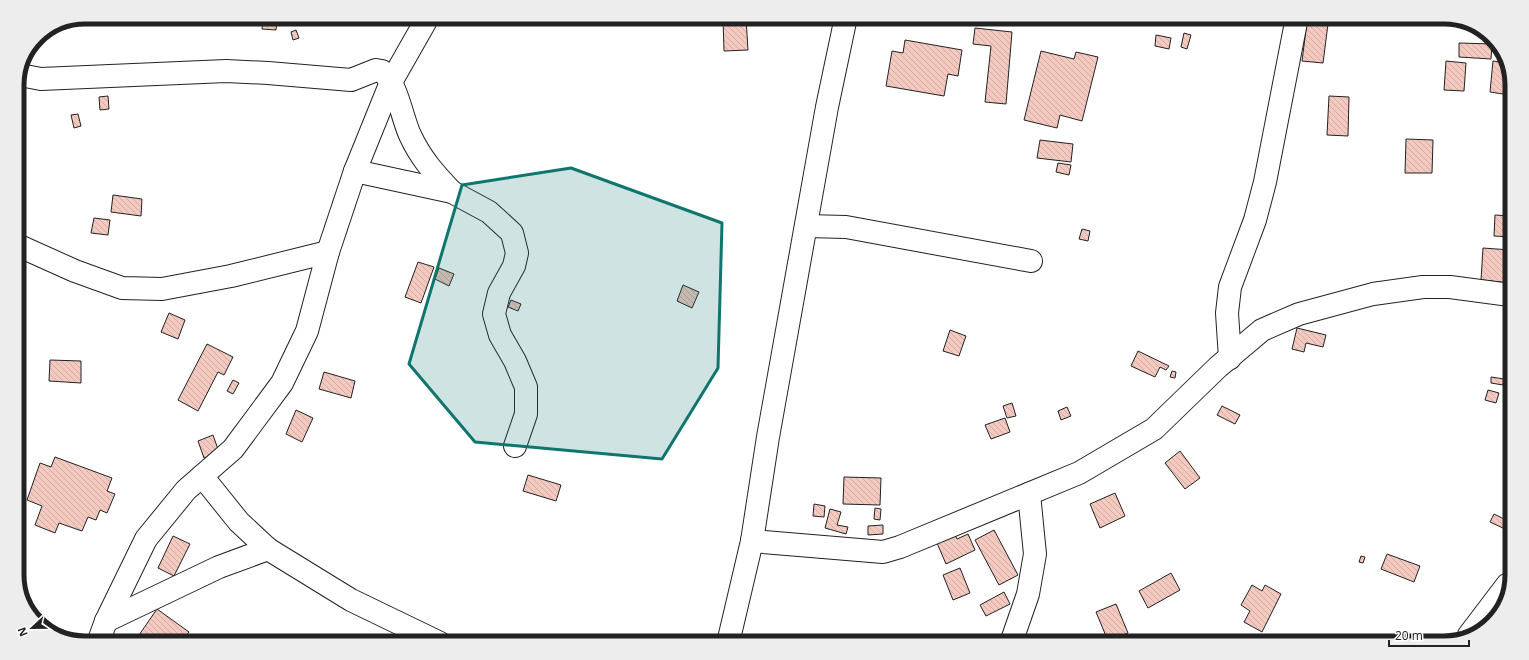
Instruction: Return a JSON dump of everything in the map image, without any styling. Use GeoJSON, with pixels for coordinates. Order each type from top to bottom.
{"type":"FeatureCollection","features":[{"type":"Feature","properties":{"kind":"street"},"geometry":{"type":"LineString","coordinates":[[101,636],[106,621],[146,539],[186,490],[233,448],[282,383],[307,331],[328,252],[355,171],[391,82],[424,24]]}},
{"type":"Feature","properties":{"kind":"street"},"geometry":{"type":"LineString","coordinates":[[730,636],[752,541],[768,437],[827,107],[845,24]]}},
{"type":"Feature","properties":{"kind":"street"},"geometry":{"type":"LineString","coordinates":[[1230,358],[1227,313],[1230,287],[1255,220],[1265,182],[1296,24]]}},
{"type":"Feature","properties":{"kind":"street"},"geometry":{"type":"LineString","coordinates":[[25,76],[40,79],[226,71],[351,80],[376,70],[382,71],[391,82],[410,136],[426,165],[452,192]]}},
{"type":"Feature","properties":{"kind":"street"},"geometry":{"type":"LineString","coordinates":[[355,171],[452,192],[489,212],[512,233],[517,252],[514,266],[499,293],[494,314],[500,335],[515,361],[526,387],[526,414],[515,446]]}},
{"type":"Feature","properties":{"kind":"street"},"geometry":{"type":"LineString","coordinates":[[806,226],[846,227],[1031,261]]}},
{"type":"Feature","properties":{"kind":"street"},"geometry":{"type":"LineString","coordinates":[[24,246],[75,272],[122,288],[162,289],[231,276],[328,252]]}},
{"type":"Feature","properties":{"kind":"street"},"geometry":{"type":"LineString","coordinates":[[752,541],[883,552],[900,547],[1080,473],[1154,429],[1262,330],[1299,314],[1373,294],[1423,287],[1450,287],[1505,294]]}},
{"type":"Feature","properties":{"kind":"street"},"geometry":{"type":"LineString","coordinates":[[202,476],[239,522],[268,549],[351,600],[426,636]]}},
{"type":"Feature","properties":{"kind":"street"},"geometry":{"type":"LineString","coordinates":[[1014,636],[1028,594],[1035,554],[1029,494]]}},
{"type":"Feature","properties":{"kind":"street"},"geometry":{"type":"LineString","coordinates":[[106,621],[219,567],[268,549]]}},
{"type":"Feature","properties":{"kind":"street"},"geometry":{"type":"LineString","coordinates":[[1474,628],[1503,591]]}},
{"type":"Feature","properties":{"kind":"highlighted area"},"geometry":{"type":"Polygon","coordinates":[[[571,168],[722,223],[718,368],[662,459],[475,442],[409,364],[462,185],[571,168]]]}},
{"type":"Feature","properties":{"kind":"building"},"geometry":{"type":"Polygon","coordinates":[[[263,24],[277,24],[276,30],[262,29],[263,24]]]}},
{"type":"Feature","properties":{"kind":"building"},"geometry":{"type":"Polygon","coordinates":[[[723,24],[746,24],[748,50],[724,51],[723,24]]]}},
{"type":"Feature","properties":{"kind":"building"},"geometry":{"type":"Polygon","coordinates":[[[1307,24],[1328,24],[1323,63],[1302,61],[1307,24]]]}},
{"type":"Feature","properties":{"kind":"building"},"geometry":{"type":"Polygon","coordinates":[[[975,28],[1012,32],[1006,104],[985,102],[991,46],[973,44],[975,28]]]}},
{"type":"Feature","properties":{"kind":"building"},"geometry":{"type":"Polygon","coordinates":[[[296,30],[299,38],[293,40],[291,32],[296,30]]]}},
{"type":"Feature","properties":{"kind":"building"},"geometry":{"type":"Polygon","coordinates":[[[1184,33],[1191,35],[1187,49],[1181,47],[1184,33]]]}},
{"type":"Feature","properties":{"kind":"building"},"geometry":{"type":"Polygon","coordinates":[[[1156,35],[1171,38],[1169,49],[1155,46],[1156,35]]]}},
{"type":"Feature","properties":{"kind":"building"},"geometry":{"type":"Polygon","coordinates":[[[905,40],[962,50],[958,76],[948,74],[944,96],[886,86],[892,51],[903,53],[905,40]]]}},
{"type":"Feature","properties":{"kind":"building"},"geometry":{"type":"Polygon","coordinates":[[[1459,43],[1489,44],[1492,47],[1491,59],[1459,57],[1459,43]]]}},
{"type":"Feature","properties":{"kind":"building"},"geometry":{"type":"Polygon","coordinates":[[[1041,51],[1074,59],[1076,52],[1098,57],[1082,121],[1060,115],[1057,128],[1024,120],[1041,51]]]}},
{"type":"Feature","properties":{"kind":"building"},"geometry":{"type":"Polygon","coordinates":[[[1446,61],[1466,63],[1464,91],[1444,90],[1446,61]]]}},
{"type":"Feature","properties":{"kind":"building"},"geometry":{"type":"Polygon","coordinates":[[[1493,61],[1501,62],[1504,73],[1505,94],[1490,92],[1493,61]]]}},
{"type":"Feature","properties":{"kind":"building"},"geometry":{"type":"Polygon","coordinates":[[[108,96],[109,109],[100,110],[99,97],[108,96]]]}},
{"type":"Feature","properties":{"kind":"building"},"geometry":{"type":"Polygon","coordinates":[[[1329,96],[1349,97],[1348,136],[1327,135],[1329,96]]]}},
{"type":"Feature","properties":{"kind":"building"},"geometry":{"type":"Polygon","coordinates":[[[78,114],[81,126],[74,128],[71,115],[78,114]]]}},
{"type":"Feature","properties":{"kind":"building"},"geometry":{"type":"Polygon","coordinates":[[[1406,139],[1433,140],[1432,173],[1405,173],[1406,139]]]}},
{"type":"Feature","properties":{"kind":"building"},"geometry":{"type":"Polygon","coordinates":[[[1040,140],[1073,144],[1071,162],[1037,158],[1040,140]]]}},
{"type":"Feature","properties":{"kind":"building"},"geometry":{"type":"Polygon","coordinates":[[[1058,163],[1071,165],[1069,175],[1056,172],[1058,163]]]}},
{"type":"Feature","properties":{"kind":"building"},"geometry":{"type":"Polygon","coordinates":[[[113,195],[142,199],[141,216],[111,212],[113,195]]]}},
{"type":"Feature","properties":{"kind":"building"},"geometry":{"type":"Polygon","coordinates":[[[1495,215],[1505,216],[1505,237],[1494,236],[1495,215]]]}},
{"type":"Feature","properties":{"kind":"building"},"geometry":{"type":"Polygon","coordinates":[[[94,218],[110,220],[108,235],[91,233],[94,218]]]}},
{"type":"Feature","properties":{"kind":"building"},"geometry":{"type":"Polygon","coordinates":[[[1082,229],[1090,231],[1088,241],[1079,239],[1082,229]]]}},
{"type":"Feature","properties":{"kind":"building"},"geometry":{"type":"Polygon","coordinates":[[[1483,248],[1505,250],[1505,282],[1481,280],[1483,248]]]}},
{"type":"Feature","properties":{"kind":"building"},"geometry":{"type":"Polygon","coordinates":[[[418,262],[434,267],[421,303],[405,297],[418,262]]]}},
{"type":"Feature","properties":{"kind":"building"},"geometry":{"type":"Polygon","coordinates":[[[439,268],[454,274],[449,286],[435,279],[439,268]]]}},
{"type":"Feature","properties":{"kind":"building"},"geometry":{"type":"Polygon","coordinates":[[[683,285],[699,292],[692,308],[677,301],[683,285]]]}},
{"type":"Feature","properties":{"kind":"building"},"geometry":{"type":"Polygon","coordinates":[[[511,300],[521,304],[518,311],[508,307],[511,300]]]}},
{"type":"Feature","properties":{"kind":"building"},"geometry":{"type":"Polygon","coordinates":[[[169,313],[185,320],[178,339],[161,332],[169,313]]]}},
{"type":"Feature","properties":{"kind":"building"},"geometry":{"type":"Polygon","coordinates":[[[1297,328],[1326,335],[1323,347],[1306,343],[1304,352],[1292,349],[1297,328]]]}},
{"type":"Feature","properties":{"kind":"building"},"geometry":{"type":"Polygon","coordinates":[[[950,330],[966,336],[959,356],[943,351],[950,330]]]}},
{"type":"Feature","properties":{"kind":"building"},"geometry":{"type":"Polygon","coordinates":[[[207,344],[233,357],[224,375],[218,372],[198,411],[178,400],[207,344]]]}},
{"type":"Feature","properties":{"kind":"building"},"geometry":{"type":"Polygon","coordinates":[[[1138,351],[1169,366],[1166,370],[1160,367],[1155,377],[1131,366],[1138,351]]]}},
{"type":"Feature","properties":{"kind":"building"},"geometry":{"type":"Polygon","coordinates":[[[50,360],[81,361],[81,383],[49,381],[50,360]]]}},
{"type":"Feature","properties":{"kind":"building"},"geometry":{"type":"Polygon","coordinates":[[[1172,371],[1176,372],[1175,378],[1170,377],[1172,371]]]}},
{"type":"Feature","properties":{"kind":"building"},"geometry":{"type":"Polygon","coordinates":[[[324,372],[355,381],[351,398],[319,389],[324,372]]]}},
{"type":"Feature","properties":{"kind":"building"},"geometry":{"type":"Polygon","coordinates":[[[1491,377],[1504,379],[1503,385],[1491,383],[1491,377]]]}},
{"type":"Feature","properties":{"kind":"building"},"geometry":{"type":"Polygon","coordinates":[[[233,380],[239,383],[233,394],[227,391],[233,380]]]}},
{"type":"Feature","properties":{"kind":"building"},"geometry":{"type":"Polygon","coordinates":[[[1488,390],[1499,393],[1496,403],[1485,400],[1488,390]]]}},
{"type":"Feature","properties":{"kind":"building"},"geometry":{"type":"Polygon","coordinates":[[[1012,403],[1016,416],[1007,418],[1003,406],[1012,403]]]}},
{"type":"Feature","properties":{"kind":"building"},"geometry":{"type":"Polygon","coordinates":[[[1222,406],[1240,415],[1235,424],[1217,415],[1222,406]]]}},
{"type":"Feature","properties":{"kind":"building"},"geometry":{"type":"Polygon","coordinates":[[[1067,407],[1071,416],[1061,420],[1058,411],[1067,407]]]}},
{"type":"Feature","properties":{"kind":"building"},"geometry":{"type":"Polygon","coordinates":[[[296,410],[313,418],[302,442],[286,434],[296,410]]]}},
{"type":"Feature","properties":{"kind":"building"},"geometry":{"type":"Polygon","coordinates":[[[1005,418],[1010,432],[991,439],[985,425],[1005,418]]]}},
{"type":"Feature","properties":{"kind":"building"},"geometry":{"type":"Polygon","coordinates":[[[213,435],[219,452],[204,458],[198,441],[213,435]]]}},
{"type":"Feature","properties":{"kind":"building"},"geometry":{"type":"Polygon","coordinates":[[[1180,451],[1200,478],[1185,489],[1165,463],[1180,451]]]}},
{"type":"Feature","properties":{"kind":"building"},"geometry":{"type":"Polygon","coordinates":[[[55,457],[112,478],[107,491],[115,494],[107,513],[100,510],[96,520],[88,517],[82,531],[59,523],[55,533],[35,525],[42,506],[27,500],[40,463],[51,467],[55,457]]]}},
{"type":"Feature","properties":{"kind":"building"},"geometry":{"type":"Polygon","coordinates":[[[528,475],[561,485],[556,501],[523,491],[528,475]]]}},
{"type":"Feature","properties":{"kind":"building"},"geometry":{"type":"Polygon","coordinates":[[[844,477],[881,478],[880,505],[843,504],[844,477]]]}},
{"type":"Feature","properties":{"kind":"building"},"geometry":{"type":"Polygon","coordinates":[[[1115,493],[1125,516],[1100,528],[1090,504],[1115,493]]]}},
{"type":"Feature","properties":{"kind":"building"},"geometry":{"type":"Polygon","coordinates":[[[814,504],[825,506],[824,517],[813,516],[814,504]]]}},
{"type":"Feature","properties":{"kind":"building"},"geometry":{"type":"Polygon","coordinates":[[[875,508],[881,509],[880,520],[874,519],[875,508]]]}},
{"type":"Feature","properties":{"kind":"building"},"geometry":{"type":"Polygon","coordinates":[[[830,509],[841,512],[837,525],[848,527],[846,534],[825,528],[830,509]]]}},
{"type":"Feature","properties":{"kind":"building"},"geometry":{"type":"Polygon","coordinates":[[[1494,514],[1505,520],[1505,529],[1490,522],[1494,514]]]}},
{"type":"Feature","properties":{"kind":"building"},"geometry":{"type":"Polygon","coordinates":[[[883,525],[883,534],[868,535],[868,526],[883,525]]]}},
{"type":"Feature","properties":{"kind":"building"},"geometry":{"type":"Polygon","coordinates":[[[994,530],[1018,575],[999,585],[975,540],[994,530]]]}},
{"type":"Feature","properties":{"kind":"building"},"geometry":{"type":"Polygon","coordinates":[[[968,534],[975,550],[946,564],[937,543],[955,535],[957,539],[968,534]]]}},
{"type":"Feature","properties":{"kind":"building"},"geometry":{"type":"Polygon","coordinates":[[[173,536],[190,544],[174,576],[158,568],[173,536]]]}},
{"type":"Feature","properties":{"kind":"building"},"geometry":{"type":"Polygon","coordinates":[[[1387,554],[1420,566],[1414,582],[1381,569],[1387,554]]]}},
{"type":"Feature","properties":{"kind":"building"},"geometry":{"type":"Polygon","coordinates":[[[1361,556],[1365,557],[1363,563],[1359,562],[1361,556]]]}},
{"type":"Feature","properties":{"kind":"building"},"geometry":{"type":"Polygon","coordinates":[[[960,568],[970,593],[953,600],[943,575],[960,568]]]}},
{"type":"Feature","properties":{"kind":"building"},"geometry":{"type":"Polygon","coordinates":[[[1171,573],[1180,590],[1148,608],[1139,591],[1171,573]]]}},
{"type":"Feature","properties":{"kind":"building"},"geometry":{"type":"Polygon","coordinates":[[[1252,585],[1262,591],[1265,585],[1281,594],[1262,632],[1244,622],[1250,611],[1241,605],[1252,585]]]}},
{"type":"Feature","properties":{"kind":"building"},"geometry":{"type":"Polygon","coordinates":[[[1004,592],[1010,604],[986,616],[980,605],[1004,592]]]}},
{"type":"Feature","properties":{"kind":"building"},"geometry":{"type":"Polygon","coordinates":[[[1116,604],[1128,633],[1120,636],[1106,636],[1096,612],[1116,604]]]}},
{"type":"Feature","properties":{"kind":"building"},"geometry":{"type":"Polygon","coordinates":[[[157,609],[189,632],[186,636],[139,635],[157,609]]]}}]}
